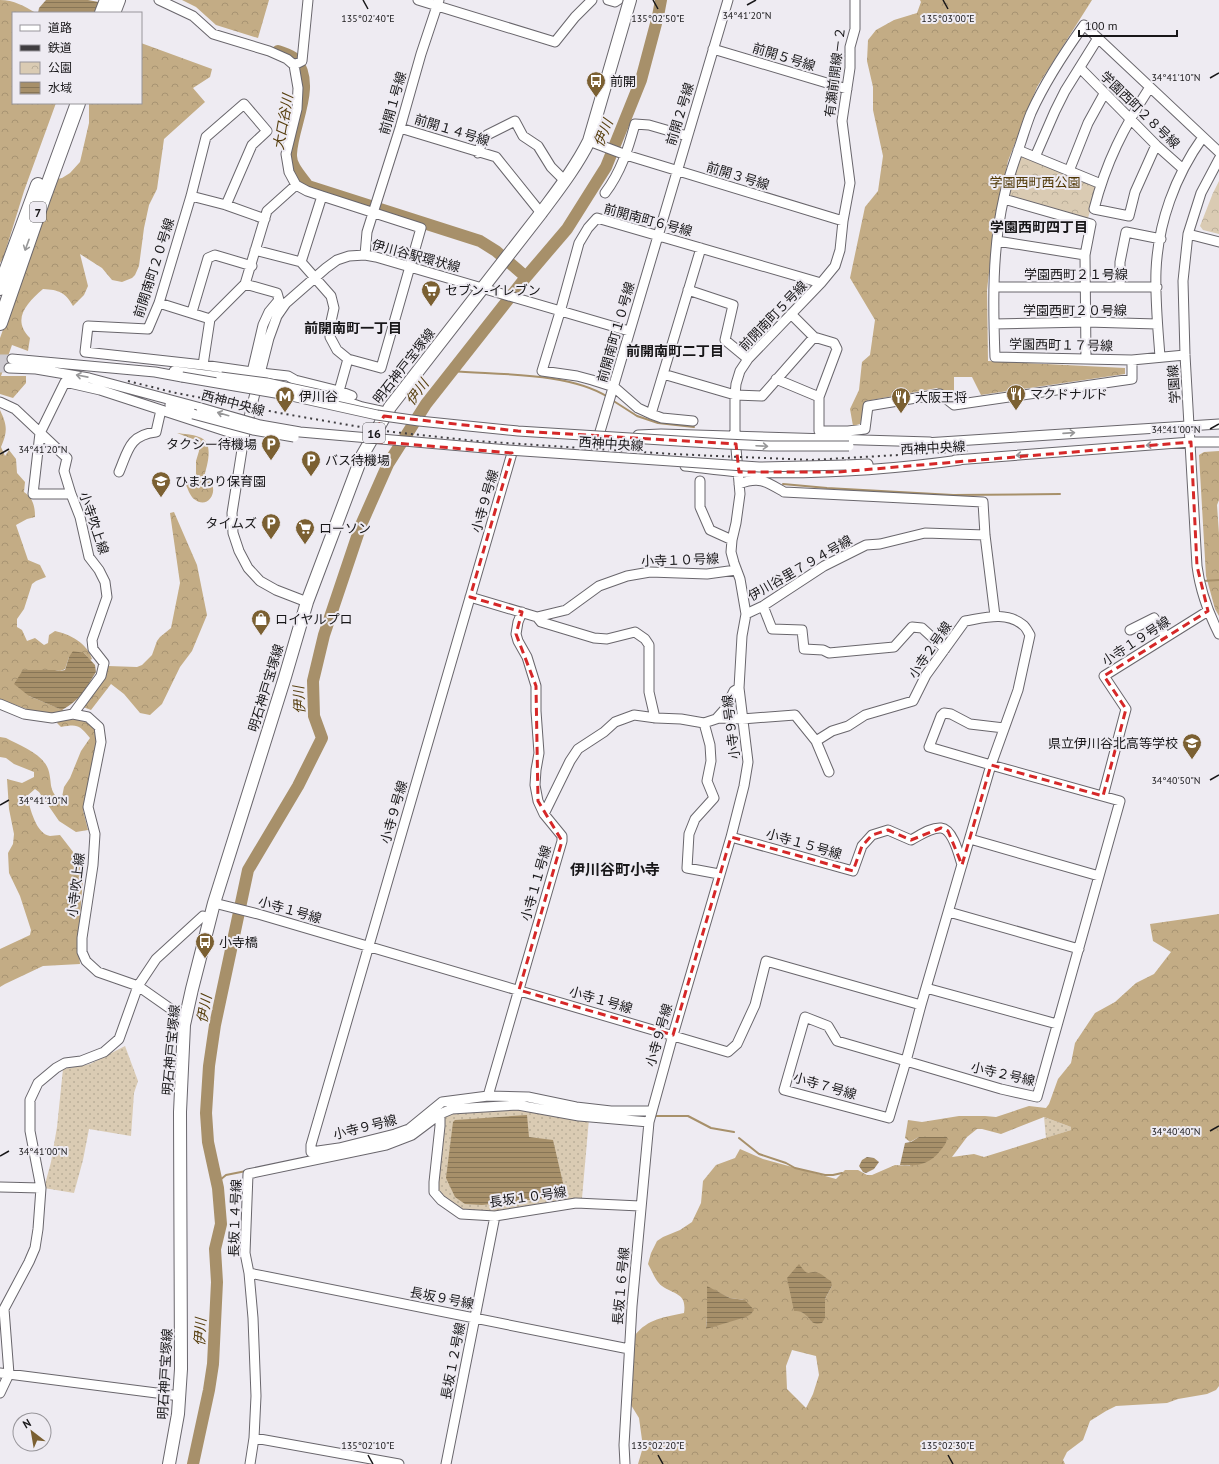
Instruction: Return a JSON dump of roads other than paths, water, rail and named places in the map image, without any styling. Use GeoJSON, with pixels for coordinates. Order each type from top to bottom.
{"type":"FeatureCollection","features":[{"type":"Feature","properties":{"kind":"highway"},"geometry":{"type":"LineString","coordinates":[[102,12],[107,0]]}},
{"type":"Feature","properties":{"kind":"highway"},"geometry":{"type":"LineString","coordinates":[[113,12],[118,0]]}},
{"type":"Feature","properties":{"kind":"highway","name":"7"},"geometry":{"type":"LineString","coordinates":[[0,288],[68,104]]}},
{"type":"Feature","properties":{"kind":"highway","name":"7"},"geometry":{"type":"LineString","coordinates":[[0,323],[40,206],[78,104]]}},
{"type":"Feature","properties":{"kind":"main road","name":"明石神戸宝塚線"},"geometry":{"type":"LineString","coordinates":[[168,1464],[180,1396],[180,1112],[186,1019],[210,918],[219,905],[307,602],[362,456],[374,441],[391,413],[486,289],[506,259],[565,181],[592,142],[630,0]]}},
{"type":"Feature","properties":{"kind":"street"},"geometry":{"type":"LineString","coordinates":[[159,0],[193,16],[213,34],[269,51],[297,64]]}},
{"type":"Feature","properties":{"kind":"street"},"geometry":{"type":"LineString","coordinates":[[256,250],[301,262],[331,296],[334,308],[330,326],[330,337],[337,350],[348,359],[381,368],[421,228],[374,208],[307,191],[296,185],[289,172],[286,154],[297,109],[297,64],[308,0]]}},
{"type":"Feature","properties":{"kind":"street"},"geometry":{"type":"LineString","coordinates":[[418,0],[438,3],[556,42],[575,17],[592,0]]}},
{"type":"Feature","properties":{"kind":"street"},"geometry":{"type":"LineString","coordinates":[[608,0],[615,2],[618,0]]}},
{"type":"Feature","properties":{"kind":"street","name":"前開２号線"},"geometry":{"type":"LineString","coordinates":[[657,236],[728,0]]}},
{"type":"Feature","properties":{"kind":"street","name":"有瀬前開線－２"},"geometry":{"type":"LineString","coordinates":[[821,284],[835,266],[840,250],[843,221],[850,183],[842,121],[850,68],[850,47],[854,29],[855,0]]}},
{"type":"Feature","properties":{"kind":"street","name":"前開１号線"},"geometry":{"type":"LineString","coordinates":[[365,255],[367,232],[438,3]]}},
{"type":"Feature","properties":{"kind":"street","name":"学園西町１７号線"},"geometry":{"type":"LineString","coordinates":[[1185,355],[1132,360],[995,357],[994,287],[997,241],[1004,199],[1011,168],[1031,114],[1046,83],[1084,25],[1219,152]]}},
{"type":"Feature","properties":{"kind":"street"},"geometry":{"type":"LineString","coordinates":[[1035,157],[1055,111],[1098,38]]}},
{"type":"Feature","properties":{"kind":"street","name":"前開５号線"},"geometry":{"type":"LineString","coordinates":[[713,49],[847,90]]}},
{"type":"Feature","properties":{"kind":"street","name":"学園西町２８号線"},"geometry":{"type":"LineString","coordinates":[[1080,68],[1156,145],[1183,169]]}},
{"type":"Feature","properties":{"kind":"street"},"geometry":{"type":"LineString","coordinates":[[1150,87],[1130,118],[1120,138],[1100,184],[1094,208],[1129,216],[1135,192],[1156,145]]}},
{"type":"Feature","properties":{"kind":"street"},"geometry":{"type":"LineString","coordinates":[[1069,171],[1088,123],[1104,94]]}},
{"type":"Feature","properties":{"kind":"street","name":"前開南町２０号線"},"geometry":{"type":"LineString","coordinates":[[226,205],[252,145],[267,131],[244,104],[206,138],[191,196],[159,303],[148,329],[88,326],[85,352],[252,372],[263,325],[269,312],[279,300],[277,293],[245,284]]}},
{"type":"Feature","properties":{"kind":"street"},"geometry":{"type":"LineString","coordinates":[[478,152],[487,135],[515,121],[523,136],[538,146],[551,167],[565,181]]}},
{"type":"Feature","properties":{"kind":"street"},"geometry":{"type":"LineString","coordinates":[[605,193],[614,180],[626,156],[635,124],[648,125],[687,136]]}},
{"type":"Feature","properties":{"kind":"street","name":"前開１４号線"},"geometry":{"type":"LineString","coordinates":[[400,128],[496,157],[541,213]]}},
{"type":"Feature","properties":{"kind":"street"},"geometry":{"type":"LineString","coordinates":[[1160,357],[1157,324],[1156,271],[1162,226],[1170,200],[1183,169],[1190,155],[1203,137]]}},
{"type":"Feature","properties":{"kind":"street","name":"前開３号線"},"geometry":{"type":"LineString","coordinates":[[592,142],[626,156],[843,221]]}},
{"type":"Feature","properties":{"kind":"street"},"geometry":{"type":"LineString","coordinates":[[1018,150],[1100,184]]}},
{"type":"Feature","properties":{"kind":"street","name":"学園線"},"geometry":{"type":"LineString","coordinates":[[1219,159],[1201,193],[1188,234],[1183,281],[1185,355],[1197,566],[1199,581],[1208,611],[1219,634]]}},
{"type":"Feature","properties":{"kind":"street"},"geometry":{"type":"LineString","coordinates":[[203,365],[210,318],[245,284],[252,266],[267,211],[296,185]]}},
{"type":"Feature","properties":{"kind":"street"},"geometry":{"type":"LineString","coordinates":[[191,196],[226,205],[265,219]]}},
{"type":"Feature","properties":{"kind":"street"},"geometry":{"type":"LineString","coordinates":[[301,262],[322,196]]}},
{"type":"Feature","properties":{"kind":"street"},"geometry":{"type":"LineString","coordinates":[[1004,199],[1091,224],[1086,255],[1086,359]]}},
{"type":"Feature","properties":{"kind":"street","name":"前開南町６号線"},"geometry":{"type":"LineString","coordinates":[[693,421],[662,418],[638,408],[613,389],[577,376],[542,371],[560,312],[578,243],[597,218],[821,284]]}},
{"type":"Feature","properties":{"kind":"street"},"geometry":{"type":"LineString","coordinates":[[1120,287],[1120,262],[1126,232],[1161,239]]}},
{"type":"Feature","properties":{"kind":"street"},"geometry":{"type":"LineString","coordinates":[[1188,234],[1219,242]]}},
{"type":"Feature","properties":{"kind":"street","name":"前開南町１０号線"},"geometry":{"type":"LineString","coordinates":[[599,435],[657,236]]}},
{"type":"Feature","properties":{"kind":"street"},"geometry":{"type":"LineString","coordinates":[[997,241],[1086,255]]}},
{"type":"Feature","properties":{"kind":"street"},"geometry":{"type":"LineString","coordinates":[[651,414],[701,248]]}},
{"type":"Feature","properties":{"kind":"street"},"geometry":{"type":"LineString","coordinates":[[192,312],[208,258],[215,255],[252,266]]}},
{"type":"Feature","properties":{"kind":"street","name":"伊川谷駅環状線"},"geometry":{"type":"LineString","coordinates":[[307,602],[276,590],[260,581],[248,568],[239,551],[233,533],[232,513],[244,437],[269,338],[277,316],[286,303],[315,277],[337,260],[349,256],[365,255],[629,331]]}},
{"type":"Feature","properties":{"kind":"street","name":"前開南町５号線"},"geometry":{"type":"LineString","coordinates":[[739,472],[735,437],[735,395],[736,384],[740,371],[748,359],[821,284]]}},
{"type":"Feature","properties":{"kind":"street","name":"学園西町２１号線"},"geometry":{"type":"LineString","coordinates":[[994,287],[1156,287]]}},
{"type":"Feature","properties":{"kind":"street"},"geometry":{"type":"LineString","coordinates":[[688,290],[733,305],[725,340],[748,359]]}},
{"type":"Feature","properties":{"kind":"street"},"geometry":{"type":"LineString","coordinates":[[159,303],[210,318]]}},
{"type":"Feature","properties":{"kind":"street"},"geometry":{"type":"LineString","coordinates":[[791,314],[814,337],[834,343],[837,349],[819,397],[819,431],[848,431],[865,428],[868,406],[940,394],[954,405],[1132,379],[1132,360]]}},
{"type":"Feature","properties":{"kind":"street","name":"学園西町２０号線"},"geometry":{"type":"LineString","coordinates":[[994,324],[1087,322],[1157,324]]}},
{"type":"Feature","properties":{"kind":"street"},"geometry":{"type":"LineString","coordinates":[[663,374],[735,395],[762,396],[814,337]]}},
{"type":"Feature","properties":{"kind":"street"},"geometry":{"type":"LineString","coordinates":[[337,394],[348,359]]}},
{"type":"Feature","properties":{"kind":"street","name":"西神中央線"},"geometry":{"type":"LineString","coordinates":[[1219,424],[849,446],[740,445],[518,431],[419,421],[377,415],[287,395],[182,378],[155,372],[91,366],[11,364],[62,372],[107,382],[260,425],[300,432],[508,450],[759,467],[960,460],[1191,442],[1219,442]]}},
{"type":"Feature","properties":{"kind":"street"},"geometry":{"type":"LineString","coordinates":[[91,366],[169,371],[267,383],[352,396]]}},
{"type":"Feature","properties":{"kind":"street"},"geometry":{"type":"LineString","coordinates":[[260,373],[288,376],[295,380],[337,394]]}},
{"type":"Feature","properties":{"kind":"street"},"geometry":{"type":"LineString","coordinates":[[776,379],[819,397]]}},
{"type":"Feature","properties":{"kind":"street"},"geometry":{"type":"LineString","coordinates":[[71,494],[33,494],[40,433],[65,382],[100,390],[244,437]]}},
{"type":"Feature","properties":{"kind":"street","name":"西神中央線"},"geometry":{"type":"LineString","coordinates":[[107,382],[193,414],[253,430],[301,438],[374,441],[439,446],[662,464],[739,472],[838,472],[914,466],[960,460]]}},
{"type":"Feature","properties":{"kind":"street","name":"西神中央線"},"geometry":{"type":"LineString","coordinates":[[337,394],[362,407],[391,413],[454,422],[599,435],[661,434],[930,442]]}},
{"type":"Feature","properties":{"kind":"street","name":"小寺吹上線"},"geometry":{"type":"LineString","coordinates":[[0,402],[16,409],[67,458],[64,471],[80,517],[89,557],[99,570],[105,582],[107,597],[92,640],[93,649],[104,663],[101,676],[73,714]]}},
{"type":"Feature","properties":{"kind":"street"},"geometry":{"type":"LineString","coordinates":[[119,472],[130,444],[145,433],[156,432],[161,410]]}},
{"type":"Feature","properties":{"kind":"street","name":"小寺９号線"},"geometry":{"type":"LineString","coordinates":[[512,453],[311,1145],[311,1157],[409,1129],[442,1102],[488,1096],[528,1097],[537,1103],[611,1111],[652,1111],[719,874],[731,837],[744,786],[748,762],[739,688],[742,636],[746,614],[740,579],[731,552],[740,494],[739,472]]}},
{"type":"Feature","properties":{"kind":"street"},"geometry":{"type":"LineString","coordinates":[[740,484],[746,481],[764,480],[784,492],[983,502],[985,535],[995,616]]}},
{"type":"Feature","properties":{"kind":"street"},"geometry":{"type":"LineString","coordinates":[[700,481],[700,507],[710,530],[732,540]]}},
{"type":"Feature","properties":{"kind":"street","name":"伊川谷里７９４号線"},"geometry":{"type":"LineString","coordinates":[[746,614],[763,606],[824,566],[866,545],[880,544],[925,533],[985,535]]}},
{"type":"Feature","properties":{"kind":"street","name":"小寺１０号線"},"geometry":{"type":"LineString","coordinates":[[537,617],[566,610],[599,586],[627,576],[650,572],[707,574],[736,570]]}},
{"type":"Feature","properties":{"kind":"street"},"geometry":{"type":"LineString","coordinates":[[470,597],[522,612],[537,617],[541,622],[594,638],[607,639],[635,632],[645,639],[649,645],[649,692],[655,718]]}},
{"type":"Feature","properties":{"kind":"street"},"geometry":{"type":"LineString","coordinates":[[763,606],[772,629],[802,630],[804,649],[823,650],[829,654],[894,647],[912,627],[922,628],[945,649]]}},
{"type":"Feature","properties":{"kind":"street","name":"小寺１９号線"},"geometry":{"type":"LineString","coordinates":[[1103,796],[1126,709],[1104,676],[1208,611]]}},
{"type":"Feature","properties":{"kind":"street","name":"小寺１１号線"},"geometry":{"type":"LineString","coordinates":[[488,1096],[562,841],[562,836],[544,814],[538,801],[535,785],[539,753],[536,686],[527,657],[518,641],[516,634],[518,622],[522,612]]}},
{"type":"Feature","properties":{"kind":"street","name":"小寺２号線"},"geometry":{"type":"LineString","coordinates":[[816,742],[832,731],[848,726],[865,716],[913,701],[926,675],[965,621],[995,616],[1010,618],[1023,625],[1030,635],[1018,690],[991,765],[906,1061],[1001,1089],[1037,1097],[1120,801],[991,765]]}},
{"type":"Feature","properties":{"kind":"street"},"geometry":{"type":"LineString","coordinates":[[1130,630],[1154,618],[1166,637]]}},
{"type":"Feature","properties":{"kind":"street"},"geometry":{"type":"LineString","coordinates":[[717,718],[725,709],[734,691],[739,688]]}},
{"type":"Feature","properties":{"kind":"street","name":"小寺吹上線"},"geometry":{"type":"LineString","coordinates":[[0,704],[24,714],[52,718],[73,714],[88,717],[99,727],[101,742],[88,807],[95,834],[93,866],[82,938],[82,952],[86,961],[98,972],[138,986],[186,1019]]}},
{"type":"Feature","properties":{"kind":"street"},"geometry":{"type":"LineString","coordinates":[[991,765],[929,747],[941,716],[944,713],[951,714],[970,724],[1004,728]]}},
{"type":"Feature","properties":{"kind":"street"},"geometry":{"type":"LineString","coordinates":[[544,814],[570,760],[578,749],[604,732],[615,722],[634,715],[655,718],[681,719],[704,723],[717,718],[742,719],[795,715],[816,742],[829,772]]}},
{"type":"Feature","properties":{"kind":"street"},"geometry":{"type":"LineString","coordinates":[[704,723],[710,746],[711,761],[707,781],[714,798],[695,819],[689,834],[687,868],[719,874]]}},
{"type":"Feature","properties":{"kind":"street","name":"小寺１５号線"},"geometry":{"type":"LineString","coordinates":[[731,837],[853,871],[862,846],[872,835],[888,830],[911,840],[932,830],[941,828],[948,831],[952,837],[962,865]]}},
{"type":"Feature","properties":{"kind":"street"},"geometry":{"type":"LineString","coordinates":[[970,839],[1099,876]]}},
{"type":"Feature","properties":{"kind":"street","name":"小寺１号線"},"geometry":{"type":"LineString","coordinates":[[219,905],[258,914],[728,1052],[737,1044],[755,1005],[766,961],[921,1005]]}},
{"type":"Feature","properties":{"kind":"street"},"geometry":{"type":"LineString","coordinates":[[949,912],[1079,949]]}},
{"type":"Feature","properties":{"kind":"street"},"geometry":{"type":"LineString","coordinates":[[0,1393],[4,1373],[4,1309],[35,1248],[40,1188],[30,1131],[30,1100],[38,1083],[56,1068],[65,1063],[81,1061],[104,1052],[119,1039],[138,986],[156,958],[204,916],[210,918]]}},
{"type":"Feature","properties":{"kind":"street"},"geometry":{"type":"LineString","coordinates":[[926,988],[1057,1024]]}},
{"type":"Feature","properties":{"kind":"street","name":"小寺７号線"},"geometry":{"type":"LineString","coordinates":[[805,1017],[828,1026],[837,1041],[906,1061],[889,1118],[784,1090],[805,1017]]}},
{"type":"Feature","properties":{"kind":"street"},"geometry":{"type":"LineString","coordinates":[[440,1114],[452,1109],[537,1103],[579,1116],[649,1122]]}},
{"type":"Feature","properties":{"kind":"street","name":"長坂１６号線"},"geometry":{"type":"LineString","coordinates":[[626,1464],[624,1445],[629,1349],[640,1206],[649,1122],[652,1111]]}},
{"type":"Feature","properties":{"kind":"street","name":"長坂１４号線"},"geometry":{"type":"LineString","coordinates":[[250,1464],[254,1438],[256,1396],[253,1318],[249,1273],[245,1253],[248,1174],[311,1157],[386,1145],[412,1135],[440,1114]]}},
{"type":"Feature","properties":{"kind":"street","name":"長坂１０号線"},"geometry":{"type":"LineString","coordinates":[[440,1114],[434,1192],[441,1200],[461,1214],[495,1216],[576,1203],[640,1206]]}},
{"type":"Feature","properties":{"kind":"street"},"geometry":{"type":"LineString","coordinates":[[0,1187],[40,1188]]}},
{"type":"Feature","properties":{"kind":"street","name":"長坂１２号線"},"geometry":{"type":"LineString","coordinates":[[446,1464],[495,1216]]}},
{"type":"Feature","properties":{"kind":"street","name":"長坂９号線"},"geometry":{"type":"LineString","coordinates":[[249,1273],[629,1349]]}},
{"type":"Feature","properties":{"kind":"street"},"geometry":{"type":"LineString","coordinates":[[4,1373],[180,1396]]}},
{"type":"Feature","properties":{"kind":"street"},"geometry":{"type":"LineString","coordinates":[[254,1438],[360,1461],[399,1464]]}},
{"type":"Feature","properties":{"kind":"water"},"geometry":{"type":"Polygon","coordinates":[[[46,0],[88,0],[104,3],[109,12],[38,12],[39,8],[46,0]]]}},
{"type":"Feature","properties":{"kind":"water"},"geometry":{"type":"Polygon","coordinates":[[[73,651],[84,653],[95,665],[96,672],[78,698],[62,710],[29,696],[14,684],[23,670],[65,670],[69,657],[73,651]]]}},
{"type":"Feature","properties":{"kind":"water"},"geometry":{"type":"Polygon","coordinates":[[[527,1115],[529,1137],[553,1140],[566,1196],[482,1205],[465,1204],[455,1197],[446,1178],[453,1122],[455,1120],[527,1115]]]}},
{"type":"Feature","properties":{"kind":"water"},"geometry":{"type":"Polygon","coordinates":[[[919,1137],[947,1137],[943,1148],[927,1162],[917,1165],[900,1165],[905,1143],[911,1142],[919,1137]]]}},
{"type":"Feature","properties":{"kind":"water"},"geometry":{"type":"Polygon","coordinates":[[[867,1157],[874,1158],[879,1162],[874,1169],[866,1173],[863,1172],[859,1166],[862,1160],[867,1157]]]}},
{"type":"Feature","properties":{"kind":"water"},"geometry":{"type":"Polygon","coordinates":[[[799,1264],[807,1273],[819,1273],[831,1281],[832,1286],[825,1299],[825,1318],[822,1323],[815,1323],[800,1311],[794,1311],[787,1278],[799,1264]]]}},
{"type":"Feature","properties":{"kind":"water"},"geometry":{"type":"Polygon","coordinates":[[[707,1286],[730,1298],[745,1300],[754,1310],[746,1317],[706,1329],[707,1286]]]}},
{"type":"Feature","properties":{"kind":"waterway","name":"伊川"},"geometry":{"type":"LineString","coordinates":[[193,1464],[213,1364],[217,1282],[215,1249],[221,1224],[218,1188],[208,1142],[206,1113],[209,1066],[215,1025],[248,870],[298,786],[322,738],[314,716],[313,681],[324,635],[361,525],[388,464],[426,404],[526,277],[567,229],[606,167],[641,80],[661,0]]}},
{"type":"Feature","properties":{"kind":"waterway","name":"大口谷川"},"geometry":{"type":"LineString","coordinates":[[278,51],[295,59],[301,69],[304,81],[302,105],[292,143],[291,158],[294,167],[308,186],[480,241],[496,251],[526,277]]}},
{"type":"Feature","properties":{"kind":"waterway"},"geometry":{"type":"LineString","coordinates":[[452,371],[512,374],[554,379],[574,383],[592,389],[608,397]]}},
{"type":"Feature","properties":{"kind":"waterway"},"geometry":{"type":"LineString","coordinates":[[612,400],[637,416],[658,423],[694,427]]}},
{"type":"Feature","properties":{"kind":"waterway"},"geometry":{"type":"LineString","coordinates":[[783,484],[953,495],[1060,494]]}},
{"type":"Feature","properties":{"kind":"waterway"},"geometry":{"type":"LineString","coordinates":[[1202,581],[1219,580]]}},
{"type":"Feature","properties":{"kind":"waterway"},"geometry":{"type":"LineString","coordinates":[[631,1116],[644,1116]]}},
{"type":"Feature","properties":{"kind":"waterway"},"geometry":{"type":"LineString","coordinates":[[654,1116],[688,1116],[711,1128],[734,1132]]}},
{"type":"Feature","properties":{"kind":"waterway"},"geometry":{"type":"LineString","coordinates":[[739,1138],[759,1154],[786,1163],[795,1168],[825,1175],[842,1173]]}},
{"type":"Feature","properties":{"kind":"waterway"},"geometry":{"type":"LineString","coordinates":[[218,1188],[220,1180],[226,1175],[246,1171]]}},
{"type":"Feature","properties":{"kind":"tunnel"},"geometry":{"type":"LineString","coordinates":[[0,359],[12,359]]}},
{"type":"Feature","properties":{"kind":"tunnel"},"geometry":{"type":"LineString","coordinates":[[0,368],[9,368]]}},
{"type":"Feature","properties":{"kind":"railway"},"geometry":{"type":"LineString","coordinates":[[128,381],[176,393],[285,414],[384,431],[476,441],[672,454],[811,460],[968,451]]}},
{"type":"Feature","properties":{"kind":"place","name":"前開"},"geometry":{"type":"Point","coordinates":[596,98]}},
{"type":"Feature","properties":{"kind":"place","name":"セブン-イレブン"},"geometry":{"type":"Point","coordinates":[431,307]}},
{"type":"Feature","properties":{"kind":"place","name":"マクドナルド"},"geometry":{"type":"Point","coordinates":[1016,411]}},
{"type":"Feature","properties":{"kind":"place","name":"伊川谷"},"geometry":{"type":"Point","coordinates":[285,413]}},
{"type":"Feature","properties":{"kind":"place","name":"大阪王将"},"geometry":{"type":"Point","coordinates":[901,414]}},
{"type":"Feature","properties":{"kind":"place","name":"タクシー待機場"},"geometry":{"type":"Point","coordinates":[271,461]}},
{"type":"Feature","properties":{"kind":"place","name":"バス待機場"},"geometry":{"type":"Point","coordinates":[311,477]}},
{"type":"Feature","properties":{"kind":"place","name":"ひまわり保育園"},"geometry":{"type":"Point","coordinates":[161,498]}},
{"type":"Feature","properties":{"kind":"place","name":"タイムズ"},"geometry":{"type":"Point","coordinates":[271,540]}},
{"type":"Feature","properties":{"kind":"place","name":"ローソン"},"geometry":{"type":"Point","coordinates":[305,545]}},
{"type":"Feature","properties":{"kind":"place","name":"ロイヤルプロ"},"geometry":{"type":"Point","coordinates":[261,636]}},
{"type":"Feature","properties":{"kind":"place","name":"県立伊川谷北高等学校"},"geometry":{"type":"Point","coordinates":[1192,760]}},
{"type":"Feature","properties":{"kind":"place","name":"小寺橋"},"geometry":{"type":"Point","coordinates":[205,959]}},
{"type":"Feature","properties":{"kind":"district","name":"学園西町四丁目"},"geometry":{"type":"Point","coordinates":[1039,227]}},
{"type":"Feature","properties":{"kind":"district","name":"前開南町一丁目"},"geometry":{"type":"Point","coordinates":[353,328]}},
{"type":"Feature","properties":{"kind":"district","name":"前開南町二丁目"},"geometry":{"type":"Point","coordinates":[675,351]}},
{"type":"Feature","properties":{"kind":"district","name":"伊川谷町小寺"},"geometry":{"type":"Point","coordinates":[615,869]}},
{"type":"Feature","properties":{"kind":"park label","name":"学園西町西公園"},"geometry":{"type":"Point","coordinates":[1035,182]}}]}
